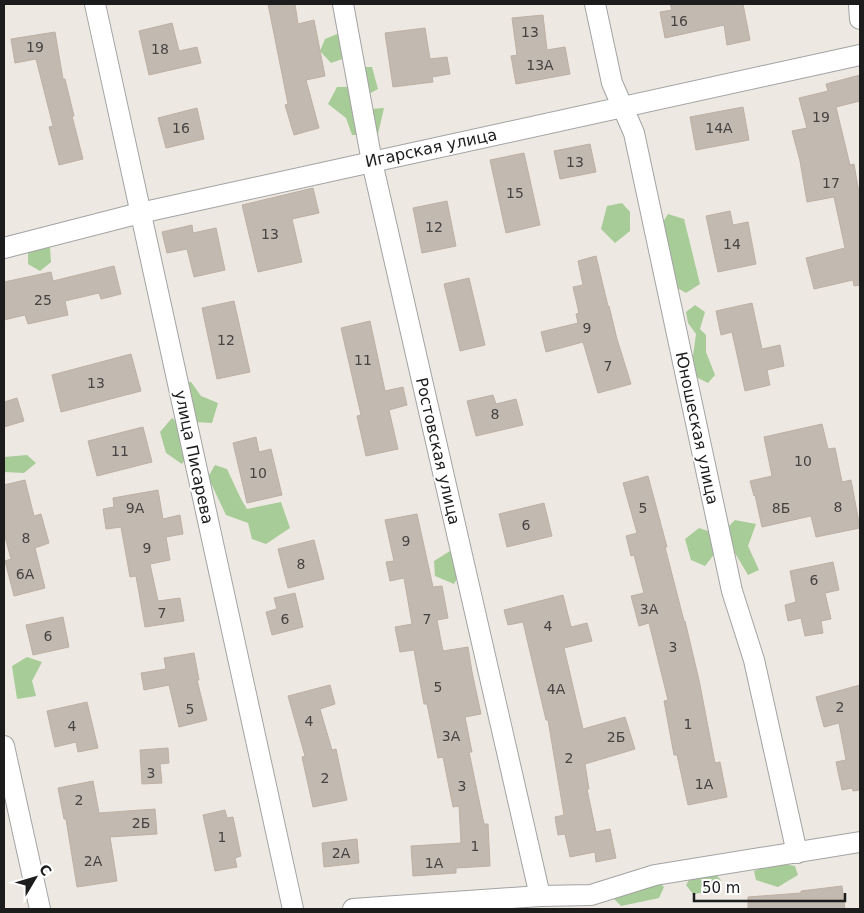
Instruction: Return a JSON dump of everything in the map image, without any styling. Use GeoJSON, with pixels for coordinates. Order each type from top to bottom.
{"type":"FeatureCollection","features":[{"type":"Feature","properties":{"kind":"street","name":"улица Писарева"},"geometry":{"type":"LineString","coordinates":[[95,4],[293,909]]}},
{"type":"Feature","properties":{"kind":"street","name":"Ростовская улица"},"geometry":{"type":"LineString","coordinates":[[343,4],[372,162],[540,896]]}},
{"type":"Feature","properties":{"kind":"street","name":"Юношеская улица"},"geometry":{"type":"LineString","coordinates":[[595,4],[612,83],[634,133],[732,591],[754,660],[797,853]]}},
{"type":"Feature","properties":{"kind":"street"},"geometry":{"type":"LineString","coordinates":[[859,4],[860,19]]}},
{"type":"Feature","properties":{"kind":"street","name":"Игарская улица"},"geometry":{"type":"LineString","coordinates":[[4,248],[140,214],[622,106],[860,55]]}},
{"type":"Feature","properties":{"kind":"street"},"geometry":{"type":"LineString","coordinates":[[4,746],[40,909]]}},
{"type":"Feature","properties":{"kind":"street"},"geometry":{"type":"LineString","coordinates":[[353,909],[540,896],[592,895],[655,875],[860,842]]}},
{"type":"Feature","properties":{"kind":"green space"},"geometry":{"type":"Polygon","coordinates":[[[337,34],[348,45],[345,58],[331,63],[320,51],[325,39],[337,34]]]}},
{"type":"Feature","properties":{"kind":"green space"},"geometry":{"type":"Polygon","coordinates":[[[359,67],[372,67],[378,89],[356,101],[359,110],[384,108],[378,134],[352,135],[346,118],[328,104],[337,87],[349,87],[359,67]]]}},
{"type":"Feature","properties":{"kind":"green space"},"geometry":{"type":"Polygon","coordinates":[[[622,203],[630,212],[630,231],[615,243],[601,229],[607,206],[622,203]]]}},
{"type":"Feature","properties":{"kind":"green space"},"geometry":{"type":"Polygon","coordinates":[[[668,214],[684,219],[700,284],[686,293],[674,286],[660,227],[668,214]]]}},
{"type":"Feature","properties":{"kind":"green space"},"geometry":{"type":"Polygon","coordinates":[[[40,243],[50,248],[51,262],[40,271],[28,264],[28,251],[40,243]]]}},
{"type":"Feature","properties":{"kind":"green space"},"geometry":{"type":"Polygon","coordinates":[[[695,305],[705,312],[700,329],[706,335],[706,352],[715,375],[708,383],[696,377],[692,363],[696,334],[688,323],[686,312],[695,305]]]}},
{"type":"Feature","properties":{"kind":"green space"},"geometry":{"type":"Polygon","coordinates":[[[181,382],[191,382],[201,396],[218,403],[212,423],[195,422],[181,382]]]}},
{"type":"Feature","properties":{"kind":"green space"},"geometry":{"type":"Polygon","coordinates":[[[172,418],[180,425],[190,452],[182,464],[166,453],[160,432],[172,418]]]}},
{"type":"Feature","properties":{"kind":"green space"},"geometry":{"type":"Polygon","coordinates":[[[27,455],[36,463],[24,473],[4,472],[4,457],[27,455]]]}},
{"type":"Feature","properties":{"kind":"green space"},"geometry":{"type":"Polygon","coordinates":[[[215,465],[227,469],[247,509],[281,502],[290,528],[266,544],[252,539],[248,523],[226,515],[208,477],[215,465]]]}},
{"type":"Feature","properties":{"kind":"green space"},"geometry":{"type":"Polygon","coordinates":[[[735,520],[756,524],[748,546],[759,570],[748,575],[732,548],[727,528],[735,520]]]}},
{"type":"Feature","properties":{"kind":"green space"},"geometry":{"type":"Polygon","coordinates":[[[699,528],[711,532],[719,548],[705,566],[691,560],[685,539],[699,528]]]}},
{"type":"Feature","properties":{"kind":"green space"},"geometry":{"type":"Polygon","coordinates":[[[450,551],[466,563],[454,584],[435,576],[434,561],[450,551]]]}},
{"type":"Feature","properties":{"kind":"green space"},"geometry":{"type":"Polygon","coordinates":[[[27,657],[42,662],[32,681],[36,696],[17,699],[12,666],[27,657]]]}},
{"type":"Feature","properties":{"kind":"green space"},"geometry":{"type":"Polygon","coordinates":[[[776,863],[795,866],[798,875],[778,887],[756,880],[754,871],[776,863]]]}},
{"type":"Feature","properties":{"kind":"green space"},"geometry":{"type":"Polygon","coordinates":[[[714,873],[721,880],[715,891],[693,894],[686,885],[691,877],[714,873]]]}},
{"type":"Feature","properties":{"kind":"green space"},"geometry":{"type":"Polygon","coordinates":[[[657,880],[664,887],[659,898],[621,906],[613,898],[657,880]]]}},
{"type":"Feature","properties":{"kind":"building"},"geometry":{"type":"Polygon","coordinates":[[[268,4],[295,4],[298,24],[314,20],[325,76],[306,80],[319,128],[294,135],[285,105],[288,104],[268,4]]]}},
{"type":"Feature","properties":{"kind":"building"},"geometry":{"type":"Polygon","coordinates":[[[670,4],[743,4],[750,40],[727,45],[724,25],[665,38],[660,12],[672,10],[670,4]]]}},
{"type":"Feature","properties":{"kind":"building"},"geometry":{"type":"Polygon","coordinates":[[[543,15],[547,50],[565,47],[570,74],[516,84],[511,56],[517,55],[512,18],[543,15]]]}},
{"type":"Feature","properties":{"kind":"building"},"geometry":{"type":"Polygon","coordinates":[[[172,23],[179,51],[197,47],[201,63],[149,75],[139,31],[172,23]]]}},
{"type":"Feature","properties":{"kind":"building"},"geometry":{"type":"Polygon","coordinates":[[[425,28],[430,59],[447,57],[450,74],[432,77],[433,82],[393,87],[385,33],[425,28]]]}},
{"type":"Feature","properties":{"kind":"building"},"geometry":{"type":"Polygon","coordinates":[[[55,32],[63,79],[65,79],[83,159],[59,165],[49,127],[53,126],[36,59],[15,63],[11,39],[55,32]]]}},
{"type":"Feature","properties":{"kind":"building"},"geometry":{"type":"Polygon","coordinates":[[[860,75],[860,101],[836,107],[850,165],[854,164],[860,199],[860,285],[854,286],[853,280],[814,289],[806,258],[845,248],[834,197],[807,202],[800,161],[792,131],[807,128],[799,98],[828,91],[826,84],[860,75]]]}},
{"type":"Feature","properties":{"kind":"building"},"geometry":{"type":"Polygon","coordinates":[[[743,107],[749,140],[696,150],[690,117],[743,107]]]}},
{"type":"Feature","properties":{"kind":"building"},"geometry":{"type":"Polygon","coordinates":[[[197,108],[204,139],[166,148],[158,118],[197,108]]]}},
{"type":"Feature","properties":{"kind":"building"},"geometry":{"type":"Polygon","coordinates":[[[590,144],[596,172],[560,179],[554,151],[590,144]]]}},
{"type":"Feature","properties":{"kind":"building"},"geometry":{"type":"Polygon","coordinates":[[[524,153],[540,225],[506,233],[490,160],[524,153]]]}},
{"type":"Feature","properties":{"kind":"building"},"geometry":{"type":"Polygon","coordinates":[[[313,188],[319,213],[292,219],[302,262],[258,272],[242,205],[313,188]]]}},
{"type":"Feature","properties":{"kind":"building"},"geometry":{"type":"Polygon","coordinates":[[[447,201],[456,246],[422,253],[413,208],[447,201]]]}},
{"type":"Feature","properties":{"kind":"building"},"geometry":{"type":"Polygon","coordinates":[[[730,211],[733,225],[748,222],[756,264],[718,272],[706,216],[730,211]]]}},
{"type":"Feature","properties":{"kind":"building"},"geometry":{"type":"Polygon","coordinates":[[[192,225],[193,233],[216,228],[225,270],[194,277],[187,249],[167,253],[162,232],[192,225]]]}},
{"type":"Feature","properties":{"kind":"building"},"geometry":{"type":"Polygon","coordinates":[[[596,256],[617,339],[631,384],[598,393],[583,342],[546,352],[541,332],[578,323],[576,314],[579,313],[573,287],[583,285],[578,261],[596,256]]]}},
{"type":"Feature","properties":{"kind":"building"},"geometry":{"type":"Polygon","coordinates":[[[114,266],[121,294],[101,299],[99,293],[65,301],[68,315],[28,324],[25,315],[4,320],[4,282],[51,272],[53,281],[114,266]]]}},
{"type":"Feature","properties":{"kind":"building"},"geometry":{"type":"Polygon","coordinates":[[[469,278],[485,345],[460,351],[444,284],[469,278]]]}},
{"type":"Feature","properties":{"kind":"building"},"geometry":{"type":"Polygon","coordinates":[[[234,301],[250,372],[217,379],[202,308],[234,301]]]}},
{"type":"Feature","properties":{"kind":"building"},"geometry":{"type":"Polygon","coordinates":[[[752,303],[762,349],[780,345],[784,366],[767,370],[770,385],[745,391],[732,332],[721,335],[716,311],[752,303]]]}},
{"type":"Feature","properties":{"kind":"building"},"geometry":{"type":"Polygon","coordinates":[[[370,321],[385,391],[403,387],[407,405],[389,410],[398,449],[366,456],[357,416],[361,415],[341,328],[370,321]]]}},
{"type":"Feature","properties":{"kind":"building"},"geometry":{"type":"Polygon","coordinates":[[[131,354],[141,391],[61,412],[52,375],[131,354]]]}},
{"type":"Feature","properties":{"kind":"building"},"geometry":{"type":"Polygon","coordinates":[[[493,395],[496,404],[516,399],[523,425],[476,436],[467,401],[493,395]]]}},
{"type":"Feature","properties":{"kind":"building"},"geometry":{"type":"Polygon","coordinates":[[[17,398],[24,421],[4,427],[4,402],[17,398]]]}},
{"type":"Feature","properties":{"kind":"building"},"geometry":{"type":"Polygon","coordinates":[[[822,424],[828,449],[835,448],[842,482],[851,480],[860,528],[816,537],[811,516],[762,527],[750,481],[772,476],[764,437],[822,424]]]}},
{"type":"Feature","properties":{"kind":"building"},"geometry":{"type":"Polygon","coordinates":[[[143,427],[152,462],[97,476],[88,441],[143,427]]]}},
{"type":"Feature","properties":{"kind":"building"},"geometry":{"type":"Polygon","coordinates":[[[256,437],[259,452],[271,449],[282,495],[247,503],[233,443],[256,437]]]}},
{"type":"Feature","properties":{"kind":"building"},"geometry":{"type":"Polygon","coordinates":[[[648,476],[699,680],[715,763],[720,762],[727,797],[688,805],[677,755],[674,755],[664,701],[668,700],[649,623],[639,626],[631,596],[644,593],[634,555],[631,556],[626,536],[637,533],[623,483],[648,476]]]}},
{"type":"Feature","properties":{"kind":"building"},"geometry":{"type":"Polygon","coordinates":[[[25,480],[34,516],[41,514],[49,543],[35,548],[45,588],[14,596],[5,561],[11,559],[4,533],[4,485],[25,480]]]}},
{"type":"Feature","properties":{"kind":"building"},"geometry":{"type":"Polygon","coordinates":[[[158,490],[163,519],[180,515],[183,534],[166,537],[170,560],[150,564],[158,601],[180,598],[184,621],[145,627],[136,576],[130,577],[121,527],[106,529],[103,509],[114,507],[113,498],[158,490]]]}},
{"type":"Feature","properties":{"kind":"building"},"geometry":{"type":"Polygon","coordinates":[[[544,503],[552,536],[507,547],[499,514],[544,503]]]}},
{"type":"Feature","properties":{"kind":"building"},"geometry":{"type":"Polygon","coordinates":[[[417,514],[433,587],[442,586],[448,618],[437,620],[443,651],[468,647],[481,714],[465,717],[472,752],[469,752],[484,824],[488,824],[490,866],[456,868],[456,873],[413,876],[411,846],[461,843],[459,806],[453,807],[443,757],[438,758],[427,704],[424,704],[414,650],[400,652],[395,627],[412,624],[404,578],[390,581],[386,562],[394,561],[385,520],[417,514]]]}},
{"type":"Feature","properties":{"kind":"building"},"geometry":{"type":"Polygon","coordinates":[[[314,540],[324,579],[288,588],[278,549],[314,540]]]}},
{"type":"Feature","properties":{"kind":"building"},"geometry":{"type":"Polygon","coordinates":[[[833,562],[839,590],[825,593],[831,619],[821,621],[823,633],[805,636],[801,618],[788,621],[785,605],[796,602],[790,571],[833,562]]]}},
{"type":"Feature","properties":{"kind":"building"},"geometry":{"type":"Polygon","coordinates":[[[295,593],[303,627],[272,635],[266,612],[277,609],[274,598],[295,593]]]}},
{"type":"Feature","properties":{"kind":"building"},"geometry":{"type":"Polygon","coordinates":[[[563,595],[571,627],[587,623],[592,641],[564,648],[583,729],[625,717],[635,749],[585,764],[589,789],[587,789],[596,832],[610,829],[616,858],[596,862],[595,852],[570,857],[565,834],[558,835],[555,817],[564,815],[548,720],[546,720],[523,622],[508,625],[504,610],[563,595]]]}},
{"type":"Feature","properties":{"kind":"building"},"geometry":{"type":"Polygon","coordinates":[[[63,617],[69,647],[33,655],[26,625],[63,617]]]}},
{"type":"Feature","properties":{"kind":"building"},"geometry":{"type":"Polygon","coordinates":[[[194,653],[199,680],[197,680],[207,720],[179,727],[169,685],[144,690],[141,673],[166,669],[164,658],[194,653]]]}},
{"type":"Feature","properties":{"kind":"building"},"geometry":{"type":"Polygon","coordinates":[[[330,685],[335,704],[320,709],[332,750],[336,749],[347,800],[313,807],[302,757],[305,756],[288,696],[330,685]]]}},
{"type":"Feature","properties":{"kind":"building"},"geometry":{"type":"Polygon","coordinates":[[[860,685],[860,790],[853,791],[852,788],[842,790],[836,762],[846,760],[839,723],[824,727],[816,697],[860,685]]]}},
{"type":"Feature","properties":{"kind":"building"},"geometry":{"type":"Polygon","coordinates":[[[87,702],[98,748],[78,752],[76,742],[55,747],[47,711],[87,702]]]}},
{"type":"Feature","properties":{"kind":"building"},"geometry":{"type":"Polygon","coordinates":[[[168,748],[169,763],[160,764],[162,783],[142,784],[140,750],[168,748]]]}},
{"type":"Feature","properties":{"kind":"building"},"geometry":{"type":"Polygon","coordinates":[[[93,781],[99,813],[155,809],[157,834],[110,837],[117,881],[77,887],[66,819],[64,819],[58,788],[93,781]]]}},
{"type":"Feature","properties":{"kind":"building"},"geometry":{"type":"Polygon","coordinates":[[[225,810],[227,818],[233,817],[241,856],[235,858],[237,867],[215,871],[203,815],[225,810]]]}},
{"type":"Feature","properties":{"kind":"building"},"geometry":{"type":"Polygon","coordinates":[[[357,839],[359,863],[324,867],[322,843],[357,839]]]}},
{"type":"Feature","properties":{"kind":"building"},"geometry":{"type":"Polygon","coordinates":[[[842,886],[845,909],[748,909],[748,897],[801,893],[801,891],[842,886]]]}}]}
